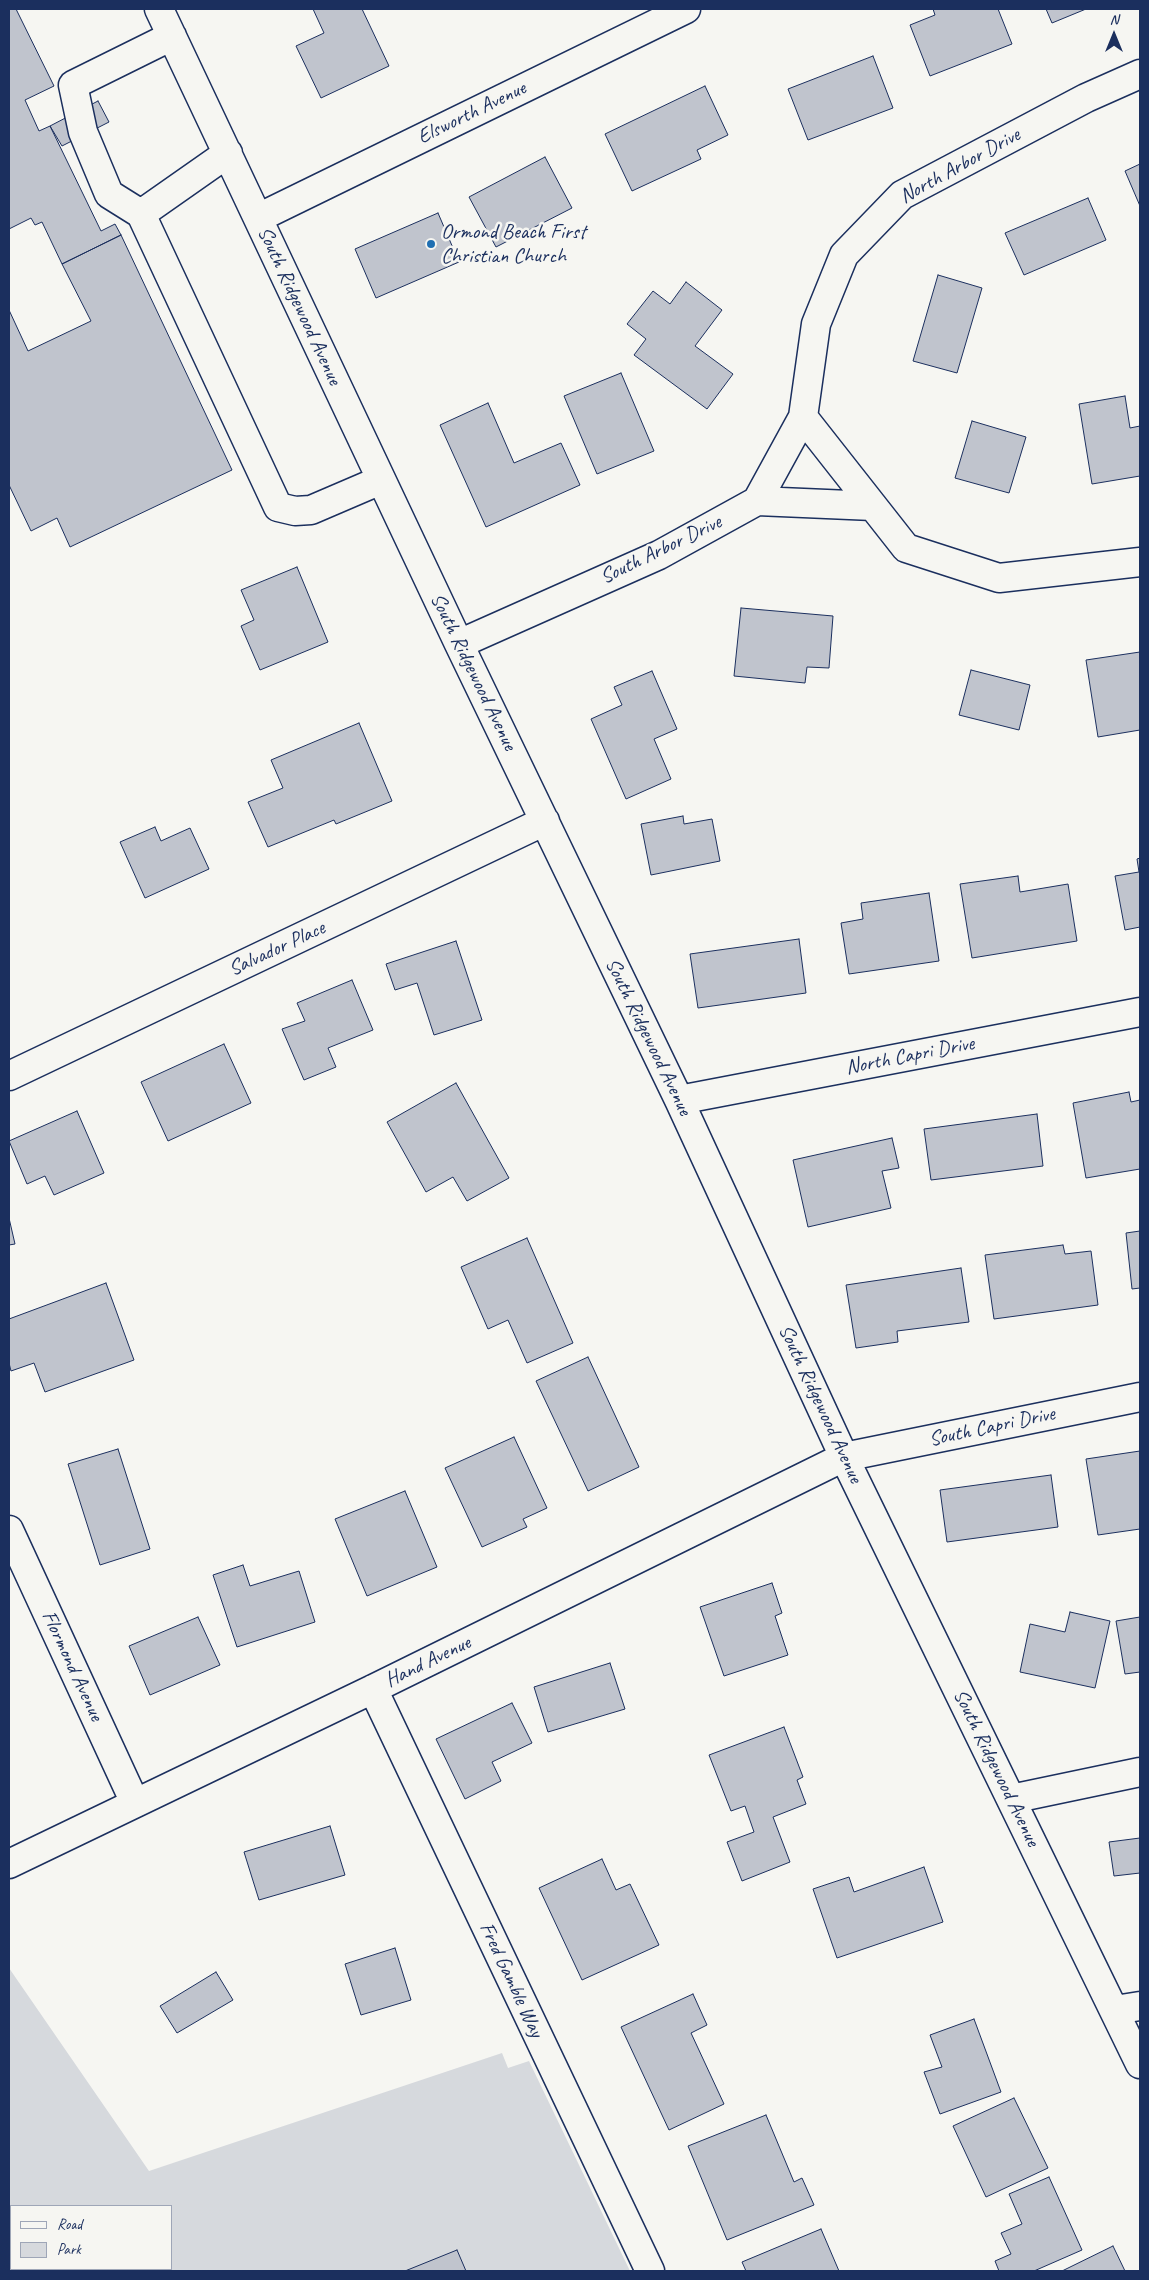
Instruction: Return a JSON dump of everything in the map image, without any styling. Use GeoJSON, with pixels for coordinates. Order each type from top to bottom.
{"type":"FeatureCollection","features":[{"type":"Feature","properties":{"kind":"street","name":"South Ridgewood Avenue"},"geometry":{"type":"LineString","coordinates":[[159,9],[459,644],[679,1100],[844,1457],[1011,1799],[1128,2008],[1140,2064]]}},
{"type":"Feature","properties":{"kind":"street","name":"Elsworth Avenue"},"geometry":{"type":"LineString","coordinates":[[258,218],[686,9]]}},
{"type":"Feature","properties":{"kind":"street"},"geometry":{"type":"LineString","coordinates":[[172,36],[73,84],[83,132],[109,194],[141,214],[278,507],[295,511],[311,510],[381,480]]}},
{"type":"Feature","properties":{"kind":"street","name":"North Arbor Drive"},"geometry":{"type":"LineString","coordinates":[[757,502],[803,417],[816,324],[844,255],[902,195],[1086,98],[1140,74]]}},
{"type":"Feature","properties":{"kind":"street"},"geometry":{"type":"LineString","coordinates":[[141,214],[228,153]]}},
{"type":"Feature","properties":{"kind":"street"},"geometry":{"type":"LineString","coordinates":[[803,417],[906,548],[999,578],[1140,562]]}},
{"type":"Feature","properties":{"kind":"street"},"geometry":{"type":"LineString","coordinates":[[757,502],[873,506]]}},
{"type":"Feature","properties":{"kind":"street","name":"South Arbor Drive"},"geometry":{"type":"LineString","coordinates":[[459,644],[659,555],[757,502]]}},
{"type":"Feature","properties":{"kind":"street","name":"Salvador Place"},"geometry":{"type":"LineString","coordinates":[[9,1076],[545,822]]}},
{"type":"Feature","properties":{"kind":"street","name":"North Capri Drive"},"geometry":{"type":"LineString","coordinates":[[679,1100],[1140,1012]]}},
{"type":"Feature","properties":{"kind":"street","name":"South Capri Drive"},"geometry":{"type":"LineString","coordinates":[[844,1457],[1140,1397]]}},
{"type":"Feature","properties":{"kind":"street","name":"Hand Avenue"},"geometry":{"type":"LineString","coordinates":[[9,1864],[372,1690],[844,1457]]}},
{"type":"Feature","properties":{"kind":"street","name":"Flormond Avenue"},"geometry":{"type":"LineString","coordinates":[[9,1530],[135,1803]]}},
{"type":"Feature","properties":{"kind":"street","name":"Fred Gamble Way"},"geometry":{"type":"LineString","coordinates":[[372,1690],[650,2271]]}},
{"type":"Feature","properties":{"kind":"street"},"geometry":{"type":"LineString","coordinates":[[1011,1799],[1140,1772]]}},
{"type":"Feature","properties":{"kind":"green space"},"geometry":{"type":"Polygon","coordinates":[[[9,1968],[149,2171],[502,2053],[508,2068],[529,2061],[630,2271],[9,2271],[9,1968]]]}},
{"type":"Feature","properties":{"kind":"building"},"geometry":{"type":"Polygon","coordinates":[[[9,9],[16,9],[54,86],[25,100],[39,131],[50,126],[101,231],[115,224],[121,235],[62,264],[42,222],[35,225],[31,218],[9,229],[9,9]]]}},
{"type":"Feature","properties":{"kind":"building"},"geometry":{"type":"Polygon","coordinates":[[[313,9],[362,9],[389,66],[321,98],[296,46],[324,33],[313,9]]]}},
{"type":"Feature","properties":{"kind":"building"},"geometry":{"type":"Polygon","coordinates":[[[933,9],[998,9],[1012,44],[930,76],[910,25],[935,15],[933,9]]]}},
{"type":"Feature","properties":{"kind":"building"},"geometry":{"type":"Polygon","coordinates":[[[1046,9],[1086,9],[1052,23],[1046,9]]]}},
{"type":"Feature","properties":{"kind":"building"},"geometry":{"type":"Polygon","coordinates":[[[873,56],[893,108],[808,140],[788,89],[873,56]]]}},
{"type":"Feature","properties":{"kind":"building"},"geometry":{"type":"Polygon","coordinates":[[[705,86],[728,135],[697,150],[701,159],[632,191],[605,134],[705,86]]]}},
{"type":"Feature","properties":{"kind":"building"},"geometry":{"type":"Polygon","coordinates":[[[98,101],[109,122],[62,146],[50,126],[98,101]]]}},
{"type":"Feature","properties":{"kind":"building"},"geometry":{"type":"Polygon","coordinates":[[[545,157],[572,208],[496,247],[469,197],[545,157]]]}},
{"type":"Feature","properties":{"kind":"building"},"geometry":{"type":"Polygon","coordinates":[[[1140,164],[1140,206],[1125,171],[1140,164]]]}},
{"type":"Feature","properties":{"kind":"building"},"geometry":{"type":"Polygon","coordinates":[[[1088,198],[1106,240],[1024,275],[1005,233],[1088,198]]]}},
{"type":"Feature","properties":{"kind":"building"},"geometry":{"type":"Polygon","coordinates":[[[438,213],[459,262],[376,298],[355,249],[438,213]]]}},
{"type":"Feature","properties":{"kind":"building"},"geometry":{"type":"Polygon","coordinates":[[[121,235],[232,470],[70,547],[57,518],[31,531],[9,485],[9,310],[28,351],[91,321],[62,264],[121,235]]]}},
{"type":"Feature","properties":{"kind":"building"},"geometry":{"type":"Polygon","coordinates":[[[938,275],[982,288],[957,373],[913,361],[938,275]]]}},
{"type":"Feature","properties":{"kind":"building"},"geometry":{"type":"Polygon","coordinates":[[[686,282],[722,310],[695,346],[733,374],[707,409],[634,355],[646,339],[627,324],[653,291],[670,304],[686,282]]]}},
{"type":"Feature","properties":{"kind":"building"},"geometry":{"type":"Polygon","coordinates":[[[621,373],[654,451],[597,474],[564,396],[621,373]]]}},
{"type":"Feature","properties":{"kind":"building"},"geometry":{"type":"Polygon","coordinates":[[[1125,396],[1130,428],[1140,426],[1140,476],[1092,484],[1079,404],[1125,396]]]}},
{"type":"Feature","properties":{"kind":"building"},"geometry":{"type":"Polygon","coordinates":[[[488,403],[514,463],[561,443],[580,485],[486,527],[440,425],[488,403]]]}},
{"type":"Feature","properties":{"kind":"building"},"geometry":{"type":"Polygon","coordinates":[[[972,421],[1026,437],[1009,493],[955,478],[972,421]]]}},
{"type":"Feature","properties":{"kind":"building"},"geometry":{"type":"Polygon","coordinates":[[[297,567],[328,642],[260,670],[241,626],[254,620],[241,590],[297,567]]]}},
{"type":"Feature","properties":{"kind":"building"},"geometry":{"type":"Polygon","coordinates":[[[741,608],[833,616],[829,668],[807,667],[805,683],[734,676],[741,608]]]}},
{"type":"Feature","properties":{"kind":"building"},"geometry":{"type":"Polygon","coordinates":[[[1140,652],[1140,730],[1098,737],[1086,660],[1140,652]]]}},
{"type":"Feature","properties":{"kind":"building"},"geometry":{"type":"Polygon","coordinates":[[[971,670],[1030,685],[1019,730],[959,715],[971,670]]]}},
{"type":"Feature","properties":{"kind":"building"},"geometry":{"type":"Polygon","coordinates":[[[652,671],[677,729],[654,739],[671,779],[626,799],[591,719],[622,705],[614,687],[652,671]]]}},
{"type":"Feature","properties":{"kind":"building"},"geometry":{"type":"Polygon","coordinates":[[[359,723],[392,801],[336,824],[334,820],[268,847],[248,802],[283,788],[271,760],[359,723]]]}},
{"type":"Feature","properties":{"kind":"building"},"geometry":{"type":"Polygon","coordinates":[[[683,816],[684,824],[712,819],[720,861],[651,875],[641,824],[683,816]]]}},
{"type":"Feature","properties":{"kind":"building"},"geometry":{"type":"Polygon","coordinates":[[[155,827],[161,841],[190,828],[209,869],[145,898],[120,842],[155,827]]]}},
{"type":"Feature","properties":{"kind":"building"},"geometry":{"type":"Polygon","coordinates":[[[1140,858],[1140,927],[1125,930],[1115,876],[1139,872],[1137,859],[1140,858]]]}},
{"type":"Feature","properties":{"kind":"building"},"geometry":{"type":"Polygon","coordinates":[[[1018,876],[1020,892],[1068,884],[1077,941],[972,958],[960,884],[1018,876]]]}},
{"type":"Feature","properties":{"kind":"building"},"geometry":{"type":"Polygon","coordinates":[[[929,893],[939,961],[849,974],[841,923],[863,919],[861,903],[929,893]]]}},
{"type":"Feature","properties":{"kind":"building"},"geometry":{"type":"Polygon","coordinates":[[[799,939],[806,993],[698,1008],[690,954],[799,939]]]}},
{"type":"Feature","properties":{"kind":"building"},"geometry":{"type":"Polygon","coordinates":[[[456,941],[482,1020],[434,1035],[417,983],[395,990],[386,964],[456,941]]]}},
{"type":"Feature","properties":{"kind":"building"},"geometry":{"type":"Polygon","coordinates":[[[352,980],[373,1030],[328,1048],[336,1067],[304,1080],[282,1029],[305,1021],[297,1003],[352,980]]]}},
{"type":"Feature","properties":{"kind":"building"},"geometry":{"type":"Polygon","coordinates":[[[224,1044],[251,1103],[168,1141],[141,1082],[224,1044]]]}},
{"type":"Feature","properties":{"kind":"building"},"geometry":{"type":"Polygon","coordinates":[[[456,1083],[509,1178],[467,1201],[453,1177],[426,1192],[387,1122],[456,1083]]]}},
{"type":"Feature","properties":{"kind":"building"},"geometry":{"type":"Polygon","coordinates":[[[1129,1092],[1131,1102],[1140,1100],[1140,1169],[1086,1178],[1073,1103],[1129,1092]]]}},
{"type":"Feature","properties":{"kind":"building"},"geometry":{"type":"Polygon","coordinates":[[[77,1111],[104,1173],[54,1195],[45,1176],[27,1184],[9,1141],[77,1111]]]}},
{"type":"Feature","properties":{"kind":"building"},"geometry":{"type":"Polygon","coordinates":[[[1037,1114],[1043,1166],[931,1180],[924,1129],[1037,1114]]]}},
{"type":"Feature","properties":{"kind":"building"},"geometry":{"type":"Polygon","coordinates":[[[892,1138],[899,1168],[882,1171],[891,1208],[808,1227],[793,1160],[892,1138]]]}},
{"type":"Feature","properties":{"kind":"building"},"geometry":{"type":"Polygon","coordinates":[[[9,1218],[15,1244],[9,1245],[9,1218]]]}},
{"type":"Feature","properties":{"kind":"building"},"geometry":{"type":"Polygon","coordinates":[[[1140,1231],[1140,1288],[1132,1289],[1126,1233],[1140,1231]]]}},
{"type":"Feature","properties":{"kind":"building"},"geometry":{"type":"Polygon","coordinates":[[[527,1238],[573,1343],[527,1363],[508,1320],[488,1329],[461,1267],[527,1238]]]}},
{"type":"Feature","properties":{"kind":"building"},"geometry":{"type":"Polygon","coordinates":[[[1063,1245],[1065,1254],[1091,1251],[1098,1305],[994,1319],[985,1255],[1063,1245]]]}},
{"type":"Feature","properties":{"kind":"building"},"geometry":{"type":"Polygon","coordinates":[[[961,1268],[969,1322],[897,1331],[898,1342],[856,1348],[846,1285],[961,1268]]]}},
{"type":"Feature","properties":{"kind":"building"},"geometry":{"type":"Polygon","coordinates":[[[106,1283],[134,1360],[45,1392],[34,1363],[11,1371],[9,1363],[9,1319],[106,1283]]]}},
{"type":"Feature","properties":{"kind":"building"},"geometry":{"type":"Polygon","coordinates":[[[588,1357],[639,1467],[588,1491],[536,1381],[588,1357]]]}},
{"type":"Feature","properties":{"kind":"building"},"geometry":{"type":"Polygon","coordinates":[[[514,1437],[547,1508],[523,1519],[527,1527],[482,1547],[445,1468],[514,1437]]]}},
{"type":"Feature","properties":{"kind":"building"},"geometry":{"type":"Polygon","coordinates":[[[118,1449],[150,1549],[100,1565],[68,1464],[118,1449]]]}},
{"type":"Feature","properties":{"kind":"building"},"geometry":{"type":"Polygon","coordinates":[[[1140,1451],[1140,1529],[1098,1535],[1086,1459],[1140,1451]]]}},
{"type":"Feature","properties":{"kind":"building"},"geometry":{"type":"Polygon","coordinates":[[[1051,1475],[1058,1527],[947,1542],[940,1490],[1051,1475]]]}},
{"type":"Feature","properties":{"kind":"building"},"geometry":{"type":"Polygon","coordinates":[[[405,1491],[437,1567],[367,1596],[335,1519],[405,1491]]]}},
{"type":"Feature","properties":{"kind":"building"},"geometry":{"type":"Polygon","coordinates":[[[243,1565],[250,1586],[299,1571],[315,1622],[237,1647],[213,1575],[243,1565]]]}},
{"type":"Feature","properties":{"kind":"building"},"geometry":{"type":"Polygon","coordinates":[[[772,1583],[782,1613],[775,1616],[788,1655],[724,1676],[700,1607],[772,1583]]]}},
{"type":"Feature","properties":{"kind":"building"},"geometry":{"type":"Polygon","coordinates":[[[1070,1612],[1110,1621],[1095,1688],[1020,1672],[1030,1624],[1065,1632],[1070,1612]]]}},
{"type":"Feature","properties":{"kind":"building"},"geometry":{"type":"Polygon","coordinates":[[[198,1617],[220,1665],[150,1695],[129,1646],[198,1617]]]}},
{"type":"Feature","properties":{"kind":"building"},"geometry":{"type":"Polygon","coordinates":[[[1140,1617],[1140,1672],[1125,1674],[1116,1621],[1140,1617]]]}},
{"type":"Feature","properties":{"kind":"building"},"geometry":{"type":"Polygon","coordinates":[[[610,1663],[625,1709],[548,1732],[534,1687],[610,1663]]]}},
{"type":"Feature","properties":{"kind":"building"},"geometry":{"type":"Polygon","coordinates":[[[512,1703],[532,1743],[492,1762],[501,1781],[465,1799],[436,1739],[512,1703]]]}},
{"type":"Feature","properties":{"kind":"building"},"geometry":{"type":"Polygon","coordinates":[[[784,1727],[803,1777],[797,1780],[806,1804],[773,1817],[790,1862],[742,1881],[727,1842],[754,1832],[745,1806],[731,1811],[709,1755],[784,1727]]]}},
{"type":"Feature","properties":{"kind":"building"},"geometry":{"type":"Polygon","coordinates":[[[330,1826],[345,1875],[259,1900],[244,1852],[330,1826]]]}},
{"type":"Feature","properties":{"kind":"building"},"geometry":{"type":"Polygon","coordinates":[[[1140,1838],[1140,1873],[1114,1876],[1109,1842],[1140,1838]]]}},
{"type":"Feature","properties":{"kind":"building"},"geometry":{"type":"Polygon","coordinates":[[[602,1859],[616,1890],[630,1884],[659,1945],[582,1980],[539,1888],[602,1859]]]}},
{"type":"Feature","properties":{"kind":"building"},"geometry":{"type":"Polygon","coordinates":[[[924,1867],[943,1922],[837,1958],[813,1889],[849,1877],[854,1892],[924,1867]]]}},
{"type":"Feature","properties":{"kind":"building"},"geometry":{"type":"Polygon","coordinates":[[[395,1948],[411,2000],[361,2015],[345,1964],[395,1948]]]}},
{"type":"Feature","properties":{"kind":"building"},"geometry":{"type":"Polygon","coordinates":[[[216,1972],[233,2000],[177,2033],[160,2006],[216,1972]]]}},
{"type":"Feature","properties":{"kind":"building"},"geometry":{"type":"Polygon","coordinates":[[[693,1994],[707,2025],[691,2033],[724,2104],[669,2130],[621,2027],[693,1994]]]}},
{"type":"Feature","properties":{"kind":"building"},"geometry":{"type":"Polygon","coordinates":[[[974,2019],[1001,2092],[940,2114],[924,2072],[942,2067],[930,2035],[974,2019]]]}},
{"type":"Feature","properties":{"kind":"building"},"geometry":{"type":"Polygon","coordinates":[[[1014,2098],[1048,2168],[986,2197],[953,2126],[1014,2098]]]}},
{"type":"Feature","properties":{"kind":"building"},"geometry":{"type":"Polygon","coordinates":[[[766,2115],[794,2182],[802,2178],[814,2205],[727,2240],[688,2146],[766,2115]]]}},
{"type":"Feature","properties":{"kind":"building"},"geometry":{"type":"Polygon","coordinates":[[[1049,2177],[1082,2250],[1034,2271],[999,2271],[995,2261],[1011,2254],[1001,2233],[1022,2224],[1009,2194],[1049,2177]]]}},
{"type":"Feature","properties":{"kind":"building"},"geometry":{"type":"Polygon","coordinates":[[[821,2229],[839,2271],[746,2271],[742,2262],[821,2229]]]}},
{"type":"Feature","properties":{"kind":"building"},"geometry":{"type":"Polygon","coordinates":[[[1113,2246],[1125,2271],[1062,2271],[1113,2246]]]}},
{"type":"Feature","properties":{"kind":"building"},"geometry":{"type":"Polygon","coordinates":[[[457,2250],[466,2271],[405,2271],[457,2250]]]}},
{"type":"Feature","properties":{"kind":"place","name":"Ormond Beach First Christian Church"},"geometry":{"type":"Point","coordinates":[431,244]}}]}
